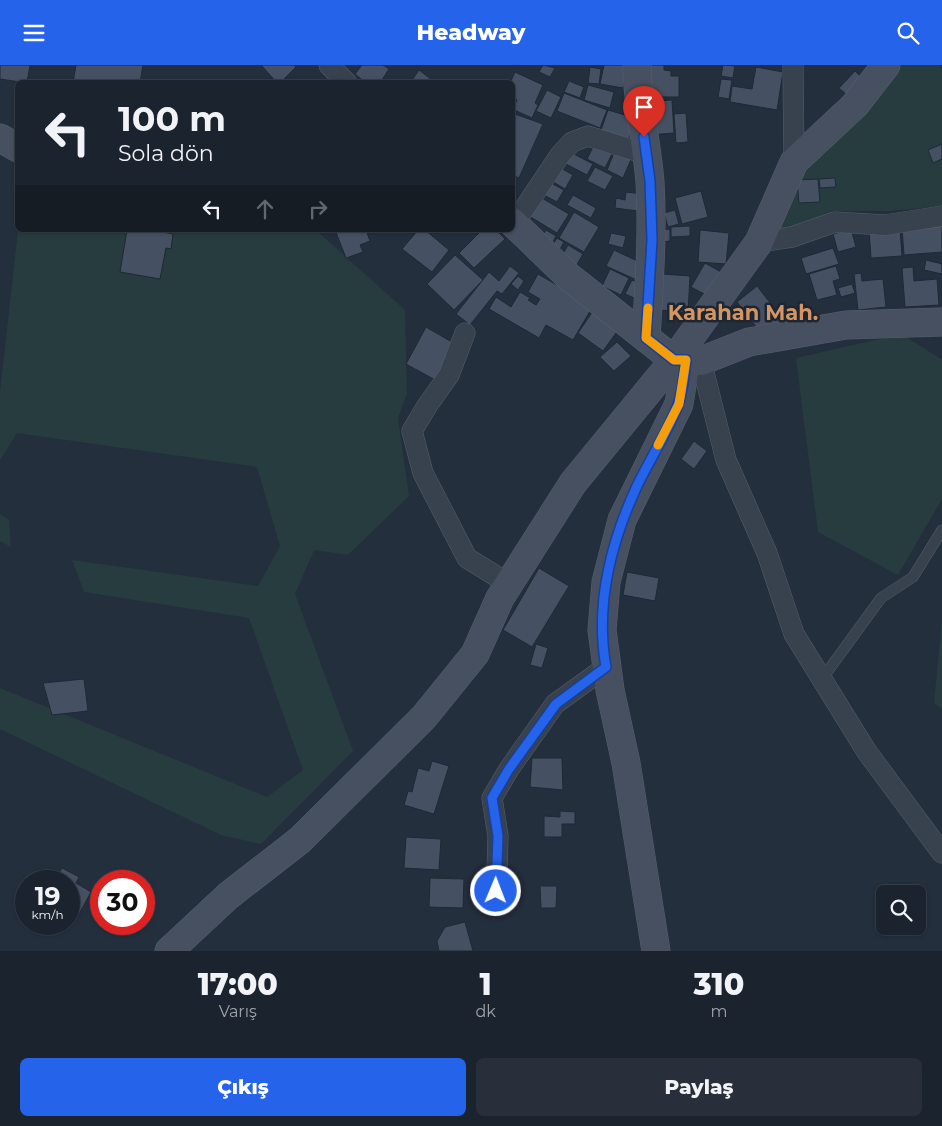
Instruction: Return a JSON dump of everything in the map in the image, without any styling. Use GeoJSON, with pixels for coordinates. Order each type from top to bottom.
{"type":"FeatureCollection","features":[{"type":"Feature","properties":{"kind":"street"},"geometry":{"type":"LineString","coordinates":[[329,65],[344,80]]}},
{"type":"Feature","properties":{"kind":"street"},"geometry":{"type":"LineString","coordinates":[[637,65],[637,87],[646,154],[652,240],[646,338]]}},
{"type":"Feature","properties":{"kind":"street"},"geometry":{"type":"LineString","coordinates":[[793,65],[794,162]]}},
{"type":"Feature","properties":{"kind":"street"},"geometry":{"type":"LineString","coordinates":[[169,951],[228,895],[300,841],[424,717],[475,653],[500,598],[573,483],[687,360],[759,242],[794,162],[854,105],[886,65]]}},
{"type":"Feature","properties":{"kind":"street"},"geometry":{"type":"LineString","coordinates":[[515,220],[560,155],[572,141],[588,136],[646,154]]}},
{"type":"Feature","properties":{"kind":"street"},"geometry":{"type":"LineString","coordinates":[[0,137],[15,145]]}},
{"type":"Feature","properties":{"kind":"street"},"geometry":{"type":"LineString","coordinates":[[759,242],[792,237],[835,222],[886,225],[942,216]]}},
{"type":"Feature","properties":{"kind":"street"},"geometry":{"type":"LineString","coordinates":[[515,225],[569,277],[646,338],[687,360],[726,460],[766,553],[794,634],[867,751],[942,853]]}},
{"type":"Feature","properties":{"kind":"street"},"geometry":{"type":"LineString","coordinates":[[687,360],[749,342],[846,325],[942,322]]}},
{"type":"Feature","properties":{"kind":"street"},"geometry":{"type":"LineString","coordinates":[[465,333],[449,375],[412,431],[423,473],[467,558],[509,584]]}},
{"type":"Feature","properties":{"kind":"street"},"geometry":{"type":"LineString","coordinates":[[656,951],[626,763],[606,667],[602,630],[606,582],[622,520],[637,486],[679,404],[687,360]]}},
{"type":"Feature","properties":{"kind":"street"},"geometry":{"type":"LineString","coordinates":[[496,906],[498,836],[492,798],[509,769],[556,704],[606,667]]}},
{"type":"Feature","properties":{"kind":"lane"},"geometry":{"type":"LineString","coordinates":[[822,679],[881,598],[913,577],[942,531]]}},
{"type":"Feature","properties":{"kind":"green space"},"geometry":{"type":"Polygon","coordinates":[[[883,65],[939,65],[942,69],[942,206],[890,211],[833,211],[769,241],[794,162],[883,65]]]}},
{"type":"Feature","properties":{"kind":"green space"},"geometry":{"type":"Polygon","coordinates":[[[18,232],[318,232],[405,310],[407,393],[398,418],[409,496],[348,555],[314,550],[295,594],[353,751],[261,844],[221,835],[0,729],[0,688],[267,797],[303,770],[249,618],[84,592],[72,560],[258,586],[280,546],[257,467],[17,433],[0,460],[0,393],[18,232]]]}},
{"type":"Feature","properties":{"kind":"green space"},"geometry":{"type":"Polygon","coordinates":[[[902,334],[942,360],[942,499],[898,575],[818,532],[796,358],[902,334]]]}},
{"type":"Feature","properties":{"kind":"green space"},"geometry":{"type":"Polygon","coordinates":[[[0,514],[9,520],[11,547],[0,541],[0,514]]]}},
{"type":"Feature","properties":{"kind":"green space"},"geometry":{"type":"Polygon","coordinates":[[[942,621],[942,709],[934,703],[942,621]]]}},
{"type":"Feature","properties":{"kind":"building"},"geometry":{"type":"Polygon","coordinates":[[[0,65],[30,65],[28,80],[15,81],[0,79],[0,65]]]}},
{"type":"Feature","properties":{"kind":"building"},"geometry":{"type":"Polygon","coordinates":[[[76,65],[143,65],[140,80],[74,80],[76,65]]]}},
{"type":"Feature","properties":{"kind":"building"},"geometry":{"type":"Polygon","coordinates":[[[261,65],[294,65],[296,67],[283,80],[274,80],[261,65]]]}},
{"type":"Feature","properties":{"kind":"building"},"geometry":{"type":"Polygon","coordinates":[[[362,65],[383,65],[389,69],[382,80],[362,80],[355,74],[362,65]]]}},
{"type":"Feature","properties":{"kind":"building"},"geometry":{"type":"Polygon","coordinates":[[[543,65],[555,68],[550,77],[539,72],[543,65]]]}},
{"type":"Feature","properties":{"kind":"building"},"geometry":{"type":"Polygon","coordinates":[[[604,65],[627,65],[623,88],[600,84],[604,65]]]}},
{"type":"Feature","properties":{"kind":"building"},"geometry":{"type":"Polygon","coordinates":[[[643,65],[664,65],[664,70],[671,71],[671,76],[679,76],[679,97],[643,97],[643,65]]]}},
{"type":"Feature","properties":{"kind":"building"},"geometry":{"type":"Polygon","coordinates":[[[723,65],[735,66],[733,78],[721,76],[723,65]]]}},
{"type":"Feature","properties":{"kind":"building"},"geometry":{"type":"Polygon","coordinates":[[[590,67],[601,69],[599,84],[588,83],[590,67]]]}},
{"type":"Feature","properties":{"kind":"building"},"geometry":{"type":"Polygon","coordinates":[[[756,67],[783,72],[777,110],[730,102],[732,86],[752,89],[756,67]]]}},
{"type":"Feature","properties":{"kind":"building"},"geometry":{"type":"Polygon","coordinates":[[[419,70],[432,80],[412,80],[419,70]]]}},
{"type":"Feature","properties":{"kind":"building"},"geometry":{"type":"Polygon","coordinates":[[[855,71],[863,79],[847,95],[839,88],[855,71]]]}},
{"type":"Feature","properties":{"kind":"building"},"geometry":{"type":"Polygon","coordinates":[[[515,72],[543,85],[535,103],[538,105],[532,118],[515,110],[517,100],[515,99],[515,80],[511,80],[515,72]]]}},
{"type":"Feature","properties":{"kind":"building"},"geometry":{"type":"Polygon","coordinates":[[[721,79],[732,80],[729,99],[718,97],[721,79]]]}},
{"type":"Feature","properties":{"kind":"building"},"geometry":{"type":"Polygon","coordinates":[[[569,81],[584,87],[580,98],[564,92],[569,81]]]}},
{"type":"Feature","properties":{"kind":"building"},"geometry":{"type":"Polygon","coordinates":[[[588,85],[614,92],[610,108],[584,100],[588,85]]]}},
{"type":"Feature","properties":{"kind":"building"},"geometry":{"type":"Polygon","coordinates":[[[547,90],[561,97],[551,118],[536,111],[547,90]]]}},
{"type":"Feature","properties":{"kind":"building"},"geometry":{"type":"Polygon","coordinates":[[[564,93],[607,110],[600,128],[557,111],[564,93]]]}},
{"type":"Feature","properties":{"kind":"building"},"geometry":{"type":"Polygon","coordinates":[[[672,100],[674,133],[649,135],[646,102],[672,100]]]}},
{"type":"Feature","properties":{"kind":"building"},"geometry":{"type":"Polygon","coordinates":[[[608,110],[635,118],[628,141],[600,133],[608,110]]]}},
{"type":"Feature","properties":{"kind":"building"},"geometry":{"type":"Polygon","coordinates":[[[686,113],[688,142],[676,143],[674,114],[686,113]]]}},
{"type":"Feature","properties":{"kind":"building"},"geometry":{"type":"Polygon","coordinates":[[[515,114],[543,124],[519,178],[515,176],[515,114]]]}},
{"type":"Feature","properties":{"kind":"building"},"geometry":{"type":"Polygon","coordinates":[[[596,141],[614,150],[605,168],[587,159],[596,141]]]}},
{"type":"Feature","properties":{"kind":"building"},"geometry":{"type":"Polygon","coordinates":[[[942,144],[942,159],[933,163],[928,150],[942,144]]]}},
{"type":"Feature","properties":{"kind":"building"},"geometry":{"type":"Polygon","coordinates":[[[616,148],[633,155],[623,178],[607,170],[616,148]]]}},
{"type":"Feature","properties":{"kind":"building"},"geometry":{"type":"Polygon","coordinates":[[[570,152],[593,164],[587,175],[564,163],[570,152]]]}},
{"type":"Feature","properties":{"kind":"building"},"geometry":{"type":"Polygon","coordinates":[[[559,167],[573,175],[565,189],[550,180],[559,167]]]}},
{"type":"Feature","properties":{"kind":"building"},"geometry":{"type":"Polygon","coordinates":[[[595,167],[613,176],[605,190],[587,181],[595,167]]]}},
{"type":"Feature","properties":{"kind":"building"},"geometry":{"type":"Polygon","coordinates":[[[835,178],[836,187],[820,188],[819,179],[835,178]]]}},
{"type":"Feature","properties":{"kind":"building"},"geometry":{"type":"Polygon","coordinates":[[[818,179],[820,202],[799,203],[797,180],[818,179]]]}},
{"type":"Feature","properties":{"kind":"building"},"geometry":{"type":"Polygon","coordinates":[[[549,182],[564,190],[557,202],[542,194],[549,182]]]}},
{"type":"Feature","properties":{"kind":"building"},"geometry":{"type":"Polygon","coordinates":[[[701,191],[708,217],[682,224],[675,198],[701,191]]]}},
{"type":"Feature","properties":{"kind":"building"},"geometry":{"type":"Polygon","coordinates":[[[626,192],[643,194],[646,212],[615,208],[616,198],[625,200],[626,192]]]}},
{"type":"Feature","properties":{"kind":"building"},"geometry":{"type":"Polygon","coordinates":[[[573,195],[596,208],[591,218],[567,205],[573,195]]]}},
{"type":"Feature","properties":{"kind":"building"},"geometry":{"type":"Polygon","coordinates":[[[540,197],[569,214],[557,233],[529,216],[540,197]]]}},
{"type":"Feature","properties":{"kind":"building"},"geometry":{"type":"Polygon","coordinates":[[[675,210],[679,224],[668,227],[664,213],[675,210]]]}},
{"type":"Feature","properties":{"kind":"building"},"geometry":{"type":"Polygon","coordinates":[[[574,212],[599,227],[584,252],[559,238],[574,212]]]}},
{"type":"Feature","properties":{"kind":"building"},"geometry":{"type":"Polygon","coordinates":[[[942,225],[942,252],[904,255],[902,228],[942,225]]]}},
{"type":"Feature","properties":{"kind":"building"},"geometry":{"type":"Polygon","coordinates":[[[690,226],[690,236],[671,237],[671,227],[690,226]]]}},
{"type":"Feature","properties":{"kind":"building"},"geometry":{"type":"Polygon","coordinates":[[[900,228],[902,256],[871,258],[869,230],[900,228]]]}},
{"type":"Feature","properties":{"kind":"building"},"geometry":{"type":"Polygon","coordinates":[[[670,229],[670,241],[662,242],[662,230],[670,229]]]}},
{"type":"Feature","properties":{"kind":"building"},"geometry":{"type":"Polygon","coordinates":[[[851,229],[856,247],[838,252],[833,234],[851,229]]]}},
{"type":"Feature","properties":{"kind":"building"},"geometry":{"type":"Polygon","coordinates":[[[546,230],[556,236],[551,246],[540,239],[546,230]]]}},
{"type":"Feature","properties":{"kind":"building"},"geometry":{"type":"Polygon","coordinates":[[[700,230],[729,233],[726,264],[698,262],[700,230]]]}},
{"type":"Feature","properties":{"kind":"building"},"geometry":{"type":"Polygon","coordinates":[[[127,232],[162,232],[173,234],[171,249],[166,248],[160,279],[120,272],[127,232]]]}},
{"type":"Feature","properties":{"kind":"building"},"geometry":{"type":"Polygon","coordinates":[[[336,232],[367,232],[370,241],[360,245],[363,252],[346,258],[336,232]]]}},
{"type":"Feature","properties":{"kind":"building"},"geometry":{"type":"Polygon","coordinates":[[[416,232],[427,232],[449,250],[432,272],[402,249],[416,232]]]}},
{"type":"Feature","properties":{"kind":"building"},"geometry":{"type":"Polygon","coordinates":[[[480,232],[498,232],[505,239],[474,268],[459,253],[480,232]]]}},
{"type":"Feature","properties":{"kind":"building"},"geometry":{"type":"Polygon","coordinates":[[[611,233],[626,236],[623,248],[608,244],[611,233]]]}},
{"type":"Feature","properties":{"kind":"building"},"geometry":{"type":"Polygon","coordinates":[[[557,238],[564,242],[558,253],[551,248],[557,238]]]}},
{"type":"Feature","properties":{"kind":"building"},"geometry":{"type":"Polygon","coordinates":[[[568,245],[583,254],[575,268],[560,259],[568,245]]]}},
{"type":"Feature","properties":{"kind":"building"},"geometry":{"type":"Polygon","coordinates":[[[833,248],[839,264],[806,274],[801,258],[833,248]]]}},
{"type":"Feature","properties":{"kind":"building"},"geometry":{"type":"Polygon","coordinates":[[[614,250],[648,266],[641,282],[606,266],[614,250]]]}},
{"type":"Feature","properties":{"kind":"building"},"geometry":{"type":"Polygon","coordinates":[[[455,255],[483,280],[454,310],[427,284],[455,255]]]}},
{"type":"Feature","properties":{"kind":"building"},"geometry":{"type":"Polygon","coordinates":[[[926,260],[942,264],[942,274],[924,270],[926,260]]]}},
{"type":"Feature","properties":{"kind":"building"},"geometry":{"type":"Polygon","coordinates":[[[705,263],[721,272],[708,296],[691,287],[705,263]]]}},
{"type":"Feature","properties":{"kind":"building"},"geometry":{"type":"Polygon","coordinates":[[[510,266],[519,273],[502,294],[497,291],[470,325],[456,314],[489,272],[499,281],[510,266]]]}},
{"type":"Feature","properties":{"kind":"building"},"geometry":{"type":"Polygon","coordinates":[[[836,266],[840,279],[833,281],[837,295],[817,300],[809,274],[836,266]]]}},
{"type":"Feature","properties":{"kind":"building"},"geometry":{"type":"Polygon","coordinates":[[[913,267],[914,281],[937,279],[939,305],[905,307],[902,268],[913,267]]]}},
{"type":"Feature","properties":{"kind":"building"},"geometry":{"type":"Polygon","coordinates":[[[610,269],[629,278],[621,295],[602,286],[610,269]]]}},
{"type":"Feature","properties":{"kind":"building"},"geometry":{"type":"Polygon","coordinates":[[[861,273],[862,281],[883,279],[886,307],[858,310],[854,274],[861,273]]]}},
{"type":"Feature","properties":{"kind":"building"},"geometry":{"type":"Polygon","coordinates":[[[538,274],[593,306],[573,340],[546,325],[539,338],[489,309],[496,297],[511,307],[520,292],[530,298],[528,300],[536,305],[540,299],[528,292],[538,274]]]}},
{"type":"Feature","properties":{"kind":"building"},"geometry":{"type":"Polygon","coordinates":[[[662,274],[690,276],[688,313],[660,310],[662,274]]]}},
{"type":"Feature","properties":{"kind":"building"},"geometry":{"type":"Polygon","coordinates":[[[518,276],[524,281],[518,290],[511,284],[518,276]]]}},
{"type":"Feature","properties":{"kind":"building"},"geometry":{"type":"Polygon","coordinates":[[[632,280],[645,286],[639,300],[625,294],[632,280]]]}},
{"type":"Feature","properties":{"kind":"building"},"geometry":{"type":"Polygon","coordinates":[[[852,284],[855,293],[841,297],[838,288],[852,284]]]}},
{"type":"Feature","properties":{"kind":"building"},"geometry":{"type":"Polygon","coordinates":[[[757,286],[775,309],[786,307],[789,323],[757,328],[737,302],[757,286]]]}},
{"type":"Feature","properties":{"kind":"building"},"geometry":{"type":"Polygon","coordinates":[[[595,308],[621,326],[603,351],[578,333],[595,308]]]}},
{"type":"Feature","properties":{"kind":"building"},"geometry":{"type":"Polygon","coordinates":[[[426,327],[457,345],[437,381],[406,364],[426,327]]]}},
{"type":"Feature","properties":{"kind":"building"},"geometry":{"type":"Polygon","coordinates":[[[617,342],[631,356],[614,371],[600,357],[617,342]]]}},
{"type":"Feature","properties":{"kind":"building"},"geometry":{"type":"Polygon","coordinates":[[[694,441],[707,451],[694,469],[681,459],[694,441]]]}},
{"type":"Feature","properties":{"kind":"building"},"geometry":{"type":"Polygon","coordinates":[[[539,568],[569,586],[532,647],[503,630],[539,568]]]}},
{"type":"Feature","properties":{"kind":"building"},"geometry":{"type":"Polygon","coordinates":[[[627,572],[659,578],[655,601],[623,595],[627,572]]]}},
{"type":"Feature","properties":{"kind":"building"},"geometry":{"type":"Polygon","coordinates":[[[536,644],[548,648],[542,668],[530,665],[536,644]]]}},
{"type":"Feature","properties":{"kind":"building"},"geometry":{"type":"Polygon","coordinates":[[[84,679],[88,711],[52,715],[43,683],[84,679]]]}},
{"type":"Feature","properties":{"kind":"building"},"geometry":{"type":"Polygon","coordinates":[[[532,758],[562,758],[563,790],[530,787],[532,758]]]}},
{"type":"Feature","properties":{"kind":"building"},"geometry":{"type":"Polygon","coordinates":[[[432,761],[449,766],[434,814],[404,805],[408,791],[412,792],[418,768],[429,771],[432,761]]]}},
{"type":"Feature","properties":{"kind":"building"},"geometry":{"type":"Polygon","coordinates":[[[560,811],[575,812],[575,824],[562,824],[562,837],[544,837],[544,816],[560,817],[560,811]]]}},
{"type":"Feature","properties":{"kind":"building"},"geometry":{"type":"Polygon","coordinates":[[[406,837],[441,839],[439,870],[404,868],[406,837]]]}},
{"type":"Feature","properties":{"kind":"building"},"geometry":{"type":"Polygon","coordinates":[[[430,878],[464,879],[463,908],[429,907],[430,878]]]}},
{"type":"Feature","properties":{"kind":"building"},"geometry":{"type":"Polygon","coordinates":[[[80,885],[90,891],[80,912],[80,885]]]}},
{"type":"Feature","properties":{"kind":"building"},"geometry":{"type":"Polygon","coordinates":[[[540,886],[557,886],[556,908],[541,908],[540,886]]]}},
{"type":"Feature","properties":{"kind":"building"},"geometry":{"type":"Polygon","coordinates":[[[465,922],[473,951],[439,951],[437,941],[445,927],[465,922]]]}},
{"type":"Feature","properties":{"kind":"slow traffic"},"geometry":{"type":"LineString","coordinates":[[648,308],[646,338],[674,360],[686,360],[679,404],[658,445]]}},
{"type":"Feature","properties":{"kind":"district","name":"Karahan Mah."},"geometry":{"type":"Point","coordinates":[743,313]}},
{"type":"Feature","properties":{"kind":"route"},"geometry":{"type":"LineString","coordinates":[[496,891],[498,836],[492,798],[534,732],[556,704],[606,667],[602,630],[606,582],[613,551],[622,520],[637,486],[679,404],[686,360],[674,360],[646,338],[652,240],[650,181],[644,137]]}}]}
